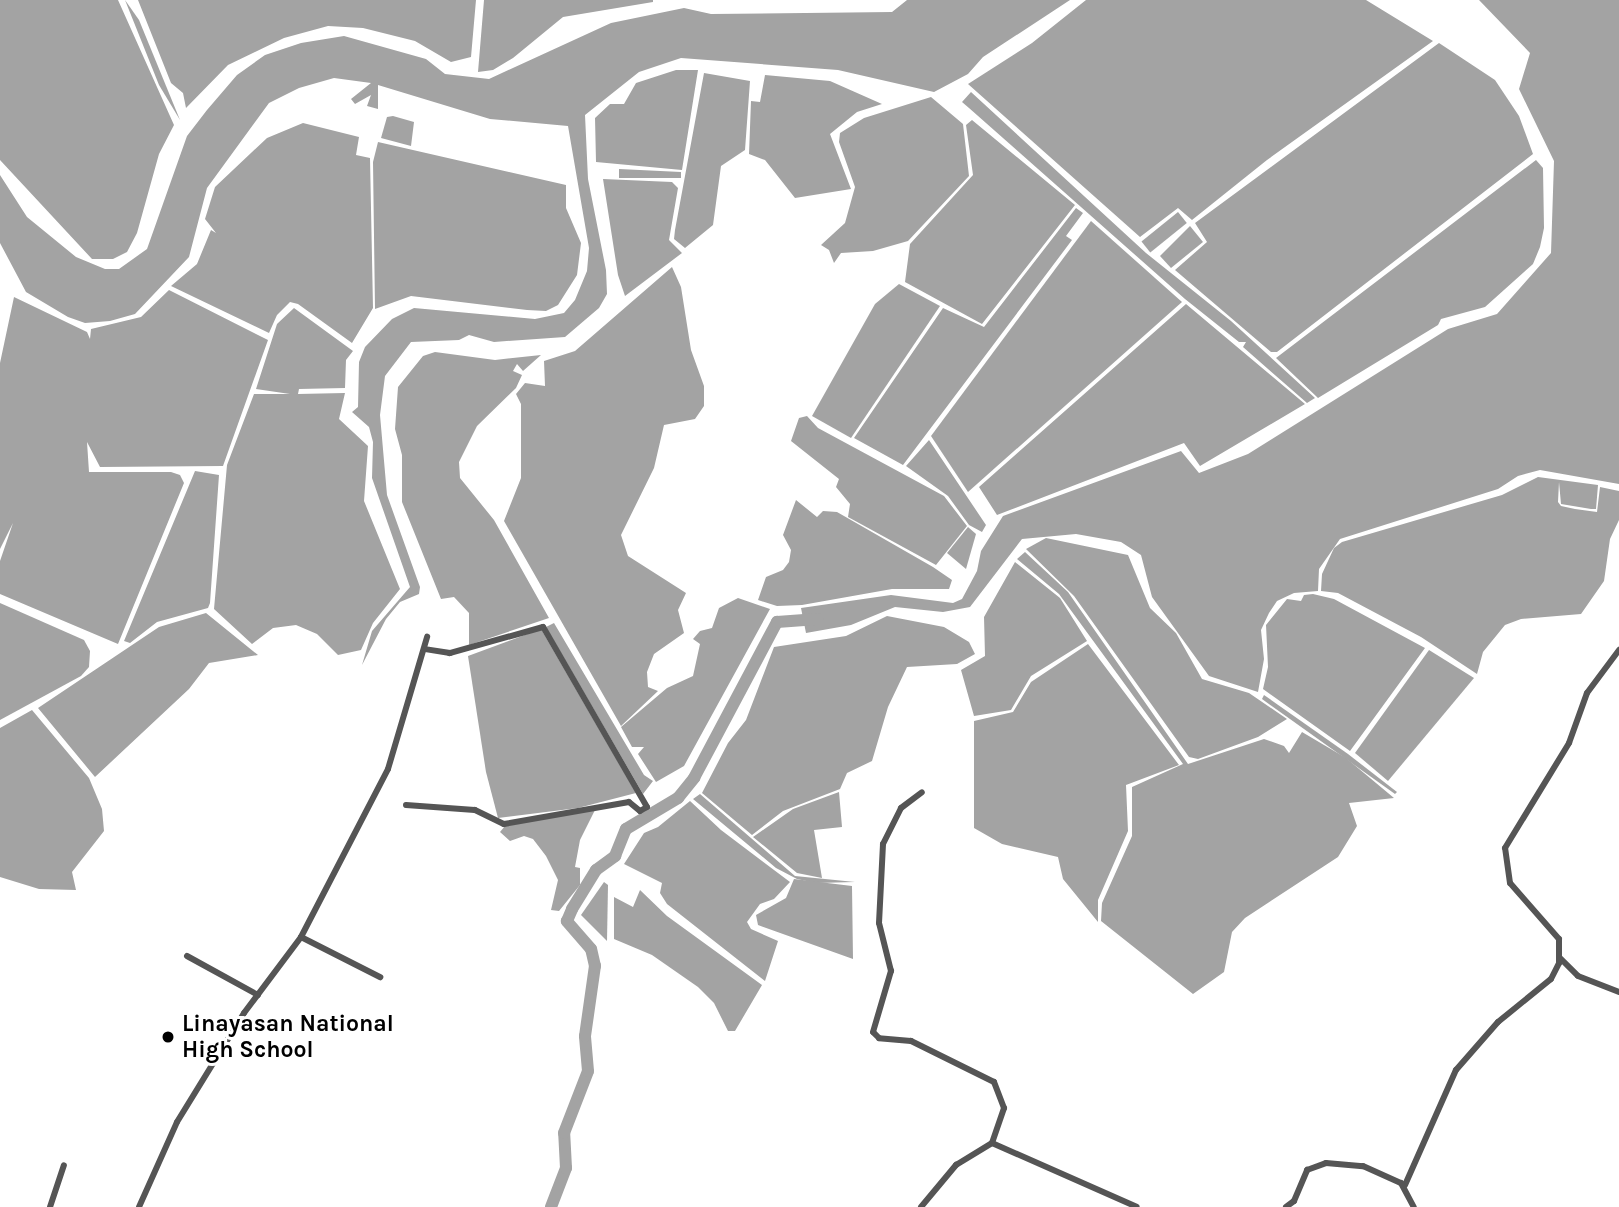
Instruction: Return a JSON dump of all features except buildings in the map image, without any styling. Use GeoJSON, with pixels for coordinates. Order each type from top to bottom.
{"type":"FeatureCollection","features":[{"type":"Feature","properties":{"kind":"street"},"geometry":{"type":"LineString","coordinates":[[406,806],[475,810],[504,824],[629,802],[640,810],[647,807],[543,627],[450,653],[425,649]]}},
{"type":"Feature","properties":{"kind":"street"},"geometry":{"type":"LineString","coordinates":[[139,1207],[177,1122],[258,995],[301,937],[388,769],[427,637]]}},
{"type":"Feature","properties":{"kind":"street"},"geometry":{"type":"LineString","coordinates":[[1405,1185],[1456,1070],[1498,1021],[1551,978],[1560,958],[1559,939],[1510,883],[1504,848],[1569,743],[1587,693],[1619,650]]}},
{"type":"Feature","properties":{"kind":"street"},"geometry":{"type":"LineString","coordinates":[[921,1207],[956,1165],[992,1143],[1004,1108],[994,1083],[911,1041],[879,1038],[873,1031],[891,971],[879,923],[883,844],[901,808],[922,792]]}},
{"type":"Feature","properties":{"kind":"street"},"geometry":{"type":"LineString","coordinates":[[301,937],[380,977]]}},
{"type":"Feature","properties":{"kind":"street"},"geometry":{"type":"LineString","coordinates":[[187,956],[258,995]]}},
{"type":"Feature","properties":{"kind":"street"},"geometry":{"type":"LineString","coordinates":[[1560,958],[1578,976],[1619,992]]}},
{"type":"Feature","properties":{"kind":"street"},"geometry":{"type":"LineString","coordinates":[[992,1143],[1137,1207]]}},
{"type":"Feature","properties":{"kind":"street"},"geometry":{"type":"LineString","coordinates":[[1286,1207],[1294,1201],[1307,1170],[1317,1164],[1363,1166],[1405,1185],[1414,1207]]}},
{"type":"Feature","properties":{"kind":"street"},"geometry":{"type":"LineString","coordinates":[[50,1207],[64,1165]]}},
{"type":"Feature","properties":{"kind":"shaded area"},"geometry":{"type":"Polygon","coordinates":[[[0,0],[118,0],[174,125],[159,154],[137,233],[127,252],[113,259],[92,259],[0,160],[0,0]]]}},
{"type":"Feature","properties":{"kind":"shaded area"},"geometry":{"type":"Polygon","coordinates":[[[125,0],[139,20],[180,120],[159,85],[125,0]]]}},
{"type":"Feature","properties":{"kind":"shaded area"},"geometry":{"type":"Polygon","coordinates":[[[138,0],[476,0],[471,57],[451,62],[415,41],[363,28],[328,26],[284,38],[228,65],[186,108],[183,93],[171,83],[138,0]]]}},
{"type":"Feature","properties":{"kind":"shaded area"},"geometry":{"type":"Polygon","coordinates":[[[484,0],[653,2],[563,17],[513,58],[493,70],[478,72],[484,0]]]}},
{"type":"Feature","properties":{"kind":"shaded area"},"geometry":{"type":"Polygon","coordinates":[[[907,0],[1070,0],[983,57],[968,74],[934,92],[838,70],[681,58],[639,72],[585,115],[588,179],[606,270],[607,294],[599,308],[565,337],[494,342],[469,335],[459,340],[411,342],[385,376],[380,415],[387,495],[420,587],[419,594],[400,602],[386,619],[362,665],[372,631],[410,587],[372,478],[373,442],[369,427],[352,412],[358,407],[359,362],[365,347],[392,319],[414,308],[535,319],[564,313],[575,300],[587,271],[589,248],[568,126],[490,119],[378,85],[378,109],[367,106],[371,95],[355,104],[351,99],[371,83],[334,78],[299,88],[269,103],[207,188],[189,257],[135,314],[110,321],[85,323],[68,317],[26,292],[0,243],[0,175],[27,217],[76,257],[105,269],[119,269],[147,249],[187,136],[207,110],[237,75],[265,55],[301,43],[344,36],[426,59],[445,74],[489,79],[611,23],[684,8],[711,14],[892,12],[907,0]]]}},
{"type":"Feature","properties":{"kind":"shaded area"},"geometry":{"type":"Polygon","coordinates":[[[1086,0],[1366,0],[1433,41],[1267,160],[1192,220],[1178,208],[1140,237],[968,84],[1032,43],[1086,0]]]}},
{"type":"Feature","properties":{"kind":"shaded area"},"geometry":{"type":"Polygon","coordinates":[[[1479,0],[1619,0],[1619,484],[1540,470],[1518,476],[1498,489],[1340,539],[1319,569],[1318,591],[1294,593],[1277,601],[1269,613],[1261,630],[1264,659],[1258,692],[1209,676],[1152,597],[1141,555],[1121,542],[1076,534],[1022,539],[970,607],[943,612],[895,607],[851,625],[806,633],[801,608],[891,595],[953,603],[962,599],[977,571],[981,551],[1003,516],[1181,451],[1199,473],[1248,454],[1448,329],[1497,314],[1551,253],[1554,161],[1519,89],[1530,53],[1479,0]]]}},
{"type":"Feature","properties":{"kind":"shaded area"},"geometry":{"type":"Polygon","coordinates":[[[1439,43],[1495,80],[1519,116],[1533,154],[1277,352],[1271,352],[1175,270],[1207,242],[1195,223],[1439,43]]]}},
{"type":"Feature","properties":{"kind":"shaded area"},"geometry":{"type":"Polygon","coordinates":[[[676,70],[698,70],[682,170],[596,162],[595,118],[610,104],[624,104],[636,83],[676,70]]]}},
{"type":"Feature","properties":{"kind":"shaded area"},"geometry":{"type":"Polygon","coordinates":[[[704,73],[750,81],[745,150],[721,166],[713,225],[685,248],[674,239],[704,73]]]}},
{"type":"Feature","properties":{"kind":"shaded area"},"geometry":{"type":"Polygon","coordinates":[[[765,75],[830,81],[882,104],[857,112],[830,134],[851,189],[795,198],[765,160],[749,154],[751,101],[760,102],[765,75]]]}},
{"type":"Feature","properties":{"kind":"shaded area"},"geometry":{"type":"Polygon","coordinates":[[[971,92],[1146,253],[1231,321],[1315,398],[1307,403],[1243,347],[1246,342],[1239,342],[1185,299],[962,102],[971,92]]]}},
{"type":"Feature","properties":{"kind":"shaded area"},"geometry":{"type":"Polygon","coordinates":[[[931,97],[963,124],[969,176],[908,241],[873,251],[841,253],[834,263],[829,250],[821,245],[845,223],[855,187],[839,142],[840,133],[864,118],[931,97]]]}},
{"type":"Feature","properties":{"kind":"shaded area"},"geometry":{"type":"Polygon","coordinates":[[[387,117],[414,122],[411,146],[381,138],[387,117]]]}},
{"type":"Feature","properties":{"kind":"shaded area"},"geometry":{"type":"Polygon","coordinates":[[[972,120],[1075,205],[982,324],[905,282],[910,244],[973,175],[966,125],[972,120]]]}},
{"type":"Feature","properties":{"kind":"shaded area"},"geometry":{"type":"Polygon","coordinates":[[[303,123],[359,137],[356,155],[370,158],[373,308],[352,343],[298,304],[290,302],[277,315],[269,333],[171,286],[197,264],[211,230],[216,233],[205,219],[215,187],[267,138],[303,123]]]}},
{"type":"Feature","properties":{"kind":"shaded area"},"geometry":{"type":"Polygon","coordinates":[[[378,142],[566,185],[566,208],[581,243],[577,275],[558,305],[546,311],[527,310],[411,296],[375,309],[373,162],[378,142]]]}},
{"type":"Feature","properties":{"kind":"shaded area"},"geometry":{"type":"Polygon","coordinates":[[[1536,160],[1543,168],[1544,228],[1540,247],[1533,264],[1485,307],[1441,319],[1438,325],[1318,398],[1276,358],[1536,160]]]}},
{"type":"Feature","properties":{"kind":"shaded area"},"geometry":{"type":"Polygon","coordinates":[[[619,169],[681,172],[681,178],[619,178],[619,169]]]}},
{"type":"Feature","properties":{"kind":"shaded area"},"geometry":{"type":"Polygon","coordinates":[[[603,179],[672,182],[678,188],[669,240],[682,253],[625,296],[618,275],[603,179]]]}},
{"type":"Feature","properties":{"kind":"shaded area"},"geometry":{"type":"Polygon","coordinates":[[[1076,208],[1083,213],[1066,236],[1072,240],[903,465],[854,438],[943,308],[984,327],[1076,208]]]}},
{"type":"Feature","properties":{"kind":"shaded area"},"geometry":{"type":"Polygon","coordinates":[[[1178,212],[1187,223],[1150,252],[1141,242],[1178,212]]]}},
{"type":"Feature","properties":{"kind":"shaded area"},"geometry":{"type":"Polygon","coordinates":[[[1091,221],[1182,302],[968,492],[931,436],[1091,221]]]}},
{"type":"Feature","properties":{"kind":"shaded area"},"geometry":{"type":"Polygon","coordinates":[[[1190,226],[1203,242],[1171,268],[1160,256],[1190,226]]]}},
{"type":"Feature","properties":{"kind":"shaded area"},"geometry":{"type":"Polygon","coordinates":[[[672,267],[681,287],[691,350],[704,386],[704,406],[695,419],[664,425],[654,468],[621,535],[628,556],[686,593],[678,610],[684,633],[654,654],[647,672],[648,687],[658,691],[621,726],[504,521],[521,478],[521,404],[516,394],[525,383],[545,386],[544,361],[575,351],[672,267]]]}},
{"type":"Feature","properties":{"kind":"shaded area"},"geometry":{"type":"Polygon","coordinates":[[[899,284],[940,306],[851,438],[812,416],[875,304],[899,284]]]}},
{"type":"Feature","properties":{"kind":"shaded area"},"geometry":{"type":"Polygon","coordinates":[[[169,290],[268,340],[223,466],[100,467],[87,442],[89,472],[171,472],[180,475],[184,483],[118,644],[0,594],[0,561],[13,523],[0,549],[0,363],[14,297],[87,332],[90,339],[91,329],[141,317],[169,290]]]}},
{"type":"Feature","properties":{"kind":"shaded area"},"geometry":{"type":"Polygon","coordinates":[[[1186,304],[1305,404],[1200,466],[1184,443],[997,515],[979,487],[1186,304]]]}},
{"type":"Feature","properties":{"kind":"shaded area"},"geometry":{"type":"Polygon","coordinates":[[[294,308],[353,351],[346,360],[345,388],[299,389],[298,394],[345,393],[339,419],[368,446],[364,501],[400,589],[373,623],[361,650],[338,655],[317,634],[296,625],[273,628],[252,644],[214,609],[227,465],[254,394],[290,394],[256,389],[277,324],[294,308]]]}},
{"type":"Feature","properties":{"kind":"shaded area"},"geometry":{"type":"Polygon","coordinates":[[[435,352],[495,360],[541,355],[523,371],[517,364],[513,371],[522,375],[516,388],[477,426],[459,462],[460,478],[494,520],[549,618],[469,645],[469,613],[454,597],[441,599],[402,502],[402,455],[395,429],[398,387],[423,356],[435,352]]]}},
{"type":"Feature","properties":{"kind":"shaded area"},"geometry":{"type":"Polygon","coordinates":[[[807,416],[818,428],[944,496],[967,526],[936,565],[848,517],[850,504],[836,487],[839,479],[791,441],[799,418],[807,416]]]}},
{"type":"Feature","properties":{"kind":"shaded area"},"geometry":{"type":"Polygon","coordinates":[[[929,440],[986,525],[982,532],[969,525],[948,496],[906,466],[929,440]]]}},
{"type":"Feature","properties":{"kind":"shaded area"},"geometry":{"type":"Polygon","coordinates":[[[195,471],[219,475],[208,608],[157,622],[130,643],[124,641],[195,471]]]}},
{"type":"Feature","properties":{"kind":"shaded area"},"geometry":{"type":"Polygon","coordinates":[[[1538,477],[1598,485],[1596,509],[1591,509],[1561,504],[1559,482],[1558,502],[1561,506],[1575,509],[1597,512],[1600,487],[1619,491],[1619,520],[1610,539],[1604,581],[1581,614],[1521,619],[1505,625],[1483,652],[1477,674],[1421,637],[1338,593],[1321,591],[1322,574],[1334,548],[1342,542],[1502,495],[1538,477]]]}},
{"type":"Feature","properties":{"kind":"shaded area"},"geometry":{"type":"Polygon","coordinates":[[[796,500],[817,517],[823,511],[837,512],[933,567],[952,580],[949,589],[892,589],[802,605],[777,606],[758,600],[766,577],[783,570],[789,562],[791,550],[783,535],[796,500]]]}},
{"type":"Feature","properties":{"kind":"shaded area"},"geometry":{"type":"Polygon","coordinates":[[[968,527],[976,534],[966,569],[947,553],[968,527]]]}},
{"type":"Feature","properties":{"kind":"shaded area"},"geometry":{"type":"Polygon","coordinates":[[[1046,538],[1128,555],[1150,608],[1176,633],[1202,679],[1249,693],[1287,719],[1258,737],[1198,759],[1189,757],[1074,596],[1026,549],[1046,538]]]}},
{"type":"Feature","properties":{"kind":"shaded area"},"geometry":{"type":"Polygon","coordinates":[[[1025,552],[1068,592],[1188,764],[1264,739],[1284,746],[1289,753],[1302,732],[1346,758],[1394,798],[1349,803],[1357,826],[1338,857],[1245,918],[1232,932],[1224,972],[1193,994],[1101,921],[1102,903],[1132,836],[1132,787],[1183,764],[1059,594],[1017,559],[1025,552]]]}},
{"type":"Feature","properties":{"kind":"shaded area"},"geometry":{"type":"Polygon","coordinates":[[[1015,562],[1060,598],[1087,641],[1031,676],[1011,710],[974,716],[961,670],[985,656],[984,617],[1015,562]]]}},
{"type":"Feature","properties":{"kind":"shaded area"},"geometry":{"type":"Polygon","coordinates":[[[1313,594],[1334,599],[1425,648],[1350,751],[1263,689],[1268,667],[1266,625],[1287,599],[1301,601],[1304,595],[1313,594]]]}},
{"type":"Feature","properties":{"kind":"shaded area"},"geometry":{"type":"Polygon","coordinates":[[[738,598],[770,609],[684,766],[656,782],[638,754],[644,747],[632,747],[621,727],[667,688],[693,676],[700,644],[693,639],[700,631],[712,628],[719,608],[738,598]]]}},
{"type":"Feature","properties":{"kind":"shaded area"},"geometry":{"type":"Polygon","coordinates":[[[0,603],[84,640],[90,651],[89,667],[81,676],[0,720],[0,603]]]}},
{"type":"Feature","properties":{"kind":"shaded area"},"geometry":{"type":"Polygon","coordinates":[[[206,613],[258,655],[209,663],[189,689],[95,777],[38,708],[159,627],[206,613]]]}},
{"type":"Feature","properties":{"kind":"shaded area"},"geometry":{"type":"Polygon","coordinates":[[[887,616],[944,627],[969,642],[975,654],[957,664],[907,667],[888,707],[872,761],[847,773],[840,789],[783,811],[752,835],[702,793],[728,743],[746,720],[774,647],[846,636],[887,616]]]}},
{"type":"Feature","properties":{"kind":"shaded area"},"geometry":{"type":"Polygon","coordinates":[[[554,623],[644,775],[653,781],[643,794],[546,627],[554,623]]]}},
{"type":"Feature","properties":{"kind":"shaded area"},"geometry":{"type":"Polygon","coordinates":[[[541,629],[636,793],[578,808],[498,818],[486,772],[468,656],[541,629]]]}},
{"type":"Feature","properties":{"kind":"shaded area"},"geometry":{"type":"Polygon","coordinates":[[[1088,644],[1179,765],[1126,785],[1128,831],[1098,900],[1098,922],[1063,879],[1058,857],[1002,844],[974,828],[974,721],[1013,712],[1031,682],[1088,644]]]}},
{"type":"Feature","properties":{"kind":"shaded area"},"geometry":{"type":"Polygon","coordinates":[[[1429,650],[1474,678],[1388,781],[1355,753],[1429,650]]]}},
{"type":"Feature","properties":{"kind":"shaded area"},"geometry":{"type":"Polygon","coordinates":[[[1264,695],[1397,792],[1395,794],[1262,699],[1264,695]]]}},
{"type":"Feature","properties":{"kind":"shaded area"},"geometry":{"type":"Polygon","coordinates":[[[32,710],[89,778],[102,809],[104,831],[72,872],[76,890],[39,889],[0,877],[0,728],[32,710]]]}},
{"type":"Feature","properties":{"kind":"shaded area"},"geometry":{"type":"Polygon","coordinates":[[[839,792],[842,827],[814,830],[822,878],[797,873],[753,837],[793,809],[839,792]]]}},
{"type":"Feature","properties":{"kind":"shaded area"},"geometry":{"type":"Polygon","coordinates":[[[700,794],[795,876],[855,882],[816,883],[797,879],[776,868],[693,799],[700,794]]]}},
{"type":"Feature","properties":{"kind":"shaded area"},"geometry":{"type":"Polygon","coordinates":[[[690,801],[721,830],[790,882],[774,899],[760,904],[747,922],[751,929],[778,941],[765,981],[667,904],[660,893],[662,883],[624,864],[644,833],[658,827],[690,801]]]}},
{"type":"Feature","properties":{"kind":"shaded area"},"geometry":{"type":"Polygon","coordinates":[[[595,810],[580,840],[575,867],[580,868],[580,885],[559,911],[551,910],[558,880],[546,856],[533,839],[524,836],[510,841],[500,832],[505,826],[595,810]]]}},
{"type":"Feature","properties":{"kind":"shaded area"},"geometry":{"type":"Polygon","coordinates":[[[794,879],[852,886],[853,959],[758,925],[756,915],[786,898],[794,879]]]}},
{"type":"Feature","properties":{"kind":"shaded area"},"geometry":{"type":"Polygon","coordinates":[[[604,882],[608,885],[607,941],[581,915],[604,882]]]}},
{"type":"Feature","properties":{"kind":"shaded area"},"geometry":{"type":"Polygon","coordinates":[[[640,890],[667,916],[762,985],[735,1031],[728,1031],[714,1003],[698,987],[652,955],[614,939],[614,897],[633,907],[640,890]]]}},
{"type":"Feature","properties":{"kind":"waterway"},"geometry":{"type":"LineString","coordinates":[[551,1207],[566,1168],[564,1133],[588,1071],[585,1036],[595,966],[591,949],[567,921],[572,909],[596,870],[615,856],[626,829],[678,798],[694,778],[777,622],[818,619]]}},
{"type":"Feature","properties":{"kind":"place","name":"Linayasan National High School"},"geometry":{"type":"Point","coordinates":[168,1037]}}]}
